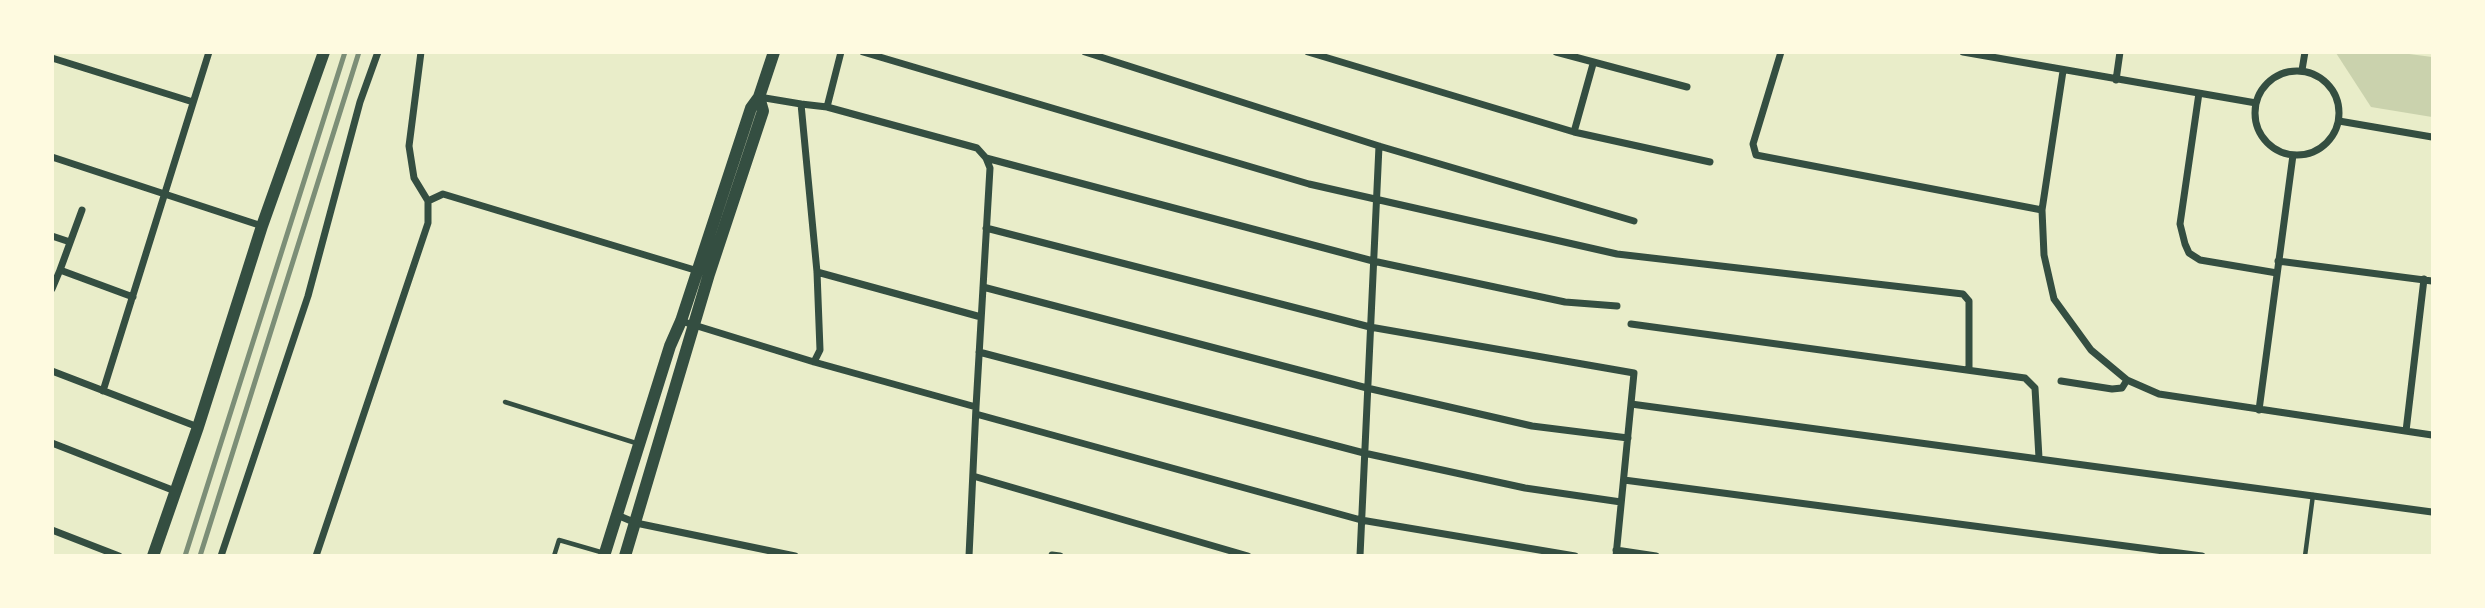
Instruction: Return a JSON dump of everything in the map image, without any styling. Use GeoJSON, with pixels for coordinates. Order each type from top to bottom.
{"type":"FeatureCollection","features":[{"type":"Feature","properties":{"kind":"street"},"geometry":{"type":"LineString","coordinates":[[103,391],[209,52]]}},
{"type":"Feature","properties":{"kind":"street"},"geometry":{"type":"LineString","coordinates":[[153,555],[198,427],[262,226],[324,52]]}},
{"type":"Feature","properties":{"kind":"street"},"geometry":{"type":"LineString","coordinates":[[220,555],[308,296],[360,102],[378,52]]}},
{"type":"Feature","properties":{"kind":"street"},"geometry":{"type":"LineString","coordinates":[[316,555],[428,223],[428,201],[414,178],[409,146],[421,52]]}},
{"type":"Feature","properties":{"kind":"street"},"geometry":{"type":"LineString","coordinates":[[625,555],[694,326],[703,272],[751,108],[760,97],[774,52]]}},
{"type":"Feature","properties":{"kind":"street"},"geometry":{"type":"LineString","coordinates":[[827,107],[841,52]]}},
{"type":"Feature","properties":{"kind":"street"},"geometry":{"type":"LineString","coordinates":[[863,52],[1309,184],[1617,254],[1963,294],[1969,301],[1969,370]]}},
{"type":"Feature","properties":{"kind":"street"},"geometry":{"type":"LineString","coordinates":[[1085,52],[1379,146],[1634,221]]}},
{"type":"Feature","properties":{"kind":"street"},"geometry":{"type":"LineString","coordinates":[[1308,52],[1574,132],[1710,162]]}},
{"type":"Feature","properties":{"kind":"street"},"geometry":{"type":"LineString","coordinates":[[1556,52],[1687,88]]}},
{"type":"Feature","properties":{"kind":"street"},"geometry":{"type":"LineString","coordinates":[[1781,52],[1753,144],[1756,155],[2042,210]]}},
{"type":"Feature","properties":{"kind":"street"},"geometry":{"type":"LineString","coordinates":[[1963,52],[2256,103]]}},
{"type":"Feature","properties":{"kind":"street"},"geometry":{"type":"LineString","coordinates":[[2116,80],[2120,52]]}},
{"type":"Feature","properties":{"kind":"street"},"geometry":{"type":"LineString","coordinates":[[2302,70],[2305,52]]}},
{"type":"Feature","properties":{"kind":"street"},"geometry":{"type":"LineString","coordinates":[[52,58],[193,102]]}},
{"type":"Feature","properties":{"kind":"street"},"geometry":{"type":"LineString","coordinates":[[1574,132],[1593,64]]}},
{"type":"Feature","properties":{"kind":"street"},"geometry":{"type":"LineString","coordinates":[[2302,70],[2321,78],[2336,94],[2340,107],[2339,121],[2328,143],[2317,150],[2293,155],[2268,143],[2255,118],[2256,103],[2262,89],[2273,78],[2302,70]]}},
{"type":"Feature","properties":{"kind":"street"},"geometry":{"type":"LineString","coordinates":[[2063,71],[2042,210],[2044,255],[2054,299],[2091,350],[2127,380],[2159,394],[2432,435]]}},
{"type":"Feature","properties":{"kind":"street"},"geometry":{"type":"LineString","coordinates":[[2199,93],[2180,224],[2185,244],[2189,253],[2200,260],[2277,273]]}},
{"type":"Feature","properties":{"kind":"street"},"geometry":{"type":"LineString","coordinates":[[760,97],[827,107],[977,148],[986,158],[989,168],[969,555]]}},
{"type":"Feature","properties":{"kind":"street"},"geometry":{"type":"LineString","coordinates":[[802,104],[817,272],[820,350],[814,362]]}},
{"type":"Feature","properties":{"kind":"street"},"geometry":{"type":"LineString","coordinates":[[2339,121],[2432,137]]}},
{"type":"Feature","properties":{"kind":"street"},"geometry":{"type":"LineString","coordinates":[[1360,555],[1379,146]]}},
{"type":"Feature","properties":{"kind":"street"},"geometry":{"type":"LineString","coordinates":[[2259,410],[2293,155]]}},
{"type":"Feature","properties":{"kind":"street"},"geometry":{"type":"LineString","coordinates":[[52,157],[262,226]]}},
{"type":"Feature","properties":{"kind":"street"},"geometry":{"type":"LineString","coordinates":[[986,158],[1373,261],[1565,302],[1617,306]]}},
{"type":"Feature","properties":{"kind":"street"},"geometry":{"type":"LineString","coordinates":[[428,201],[443,194],[703,272]]}},
{"type":"Feature","properties":{"kind":"street"},"geometry":{"type":"LineString","coordinates":[[52,289],[82,211]]}},
{"type":"Feature","properties":{"kind":"street"},"geometry":{"type":"LineString","coordinates":[[986,228],[1370,327],[1634,373],[1616,553],[1656,555]]}},
{"type":"Feature","properties":{"kind":"street"},"geometry":{"type":"LineString","coordinates":[[52,236],[70,242]]}},
{"type":"Feature","properties":{"kind":"street"},"geometry":{"type":"LineString","coordinates":[[2278,261],[2428,280],[2406,431]]}},
{"type":"Feature","properties":{"kind":"street"},"geometry":{"type":"LineString","coordinates":[[60,270],[132,297]]}},
{"type":"Feature","properties":{"kind":"street"},"geometry":{"type":"LineString","coordinates":[[604,554],[670,346],[703,272]]}},
{"type":"Feature","properties":{"kind":"street"},"geometry":{"type":"LineString","coordinates":[[817,272],[981,317]]}},
{"type":"Feature","properties":{"kind":"street"},"geometry":{"type":"LineString","coordinates":[[983,287],[1367,388],[1532,426],[1628,438]]}},
{"type":"Feature","properties":{"kind":"street"},"geometry":{"type":"LineString","coordinates":[[681,321],[976,410],[1361,520],[1575,555]]}},
{"type":"Feature","properties":{"kind":"street"},"geometry":{"type":"LineString","coordinates":[[1632,324],[2025,377],[2035,388],[2039,458]]}},
{"type":"Feature","properties":{"kind":"street"},"geometry":{"type":"LineString","coordinates":[[979,352],[1364,453],[1525,488],[1621,502]]}},
{"type":"Feature","properties":{"kind":"street"},"geometry":{"type":"LineString","coordinates":[[52,371],[198,427]]}},
{"type":"Feature","properties":{"kind":"street"},"geometry":{"type":"LineString","coordinates":[[2061,381],[2112,389],[2122,387],[2127,380]]}},
{"type":"Feature","properties":{"kind":"street"},"geometry":{"type":"LineString","coordinates":[[1631,404],[2432,512]]}},
{"type":"Feature","properties":{"kind":"street"},"geometry":{"type":"LineString","coordinates":[[52,443],[175,491]]}},
{"type":"Feature","properties":{"kind":"street"},"geometry":{"type":"LineString","coordinates":[[973,476],[1248,555]]}},
{"type":"Feature","properties":{"kind":"street"},"geometry":{"type":"LineString","coordinates":[[1624,480],[2202,555]]}},
{"type":"Feature","properties":{"kind":"street"},"geometry":{"type":"LineString","coordinates":[[617,515],[636,523],[795,555]]}},
{"type":"Feature","properties":{"kind":"street"},"geometry":{"type":"LineString","coordinates":[[52,530],[119,555]]}},
{"type":"Feature","properties":{"kind":"lane"},"geometry":{"type":"LineString","coordinates":[[505,402],[639,444]]}},
{"type":"Feature","properties":{"kind":"lane"},"geometry":{"type":"LineString","coordinates":[[2305,555],[2312,495]]}},
{"type":"Feature","properties":{"kind":"lane"},"geometry":{"type":"LineString","coordinates":[[554,555],[559,540],[604,554]]}},
{"type":"Feature","properties":{"kind":"green space"},"geometry":{"type":"Polygon","coordinates":[[[2394,52],[2432,57],[2432,117],[2371,107],[2336,53],[2394,52]]]}},
{"type":"Feature","properties":{"kind":"railway"},"geometry":{"type":"LineString","coordinates":[[185,556],[345,52]]}},
{"type":"Feature","properties":{"kind":"railway"},"geometry":{"type":"LineString","coordinates":[[200,556],[359,52]]}}]}
